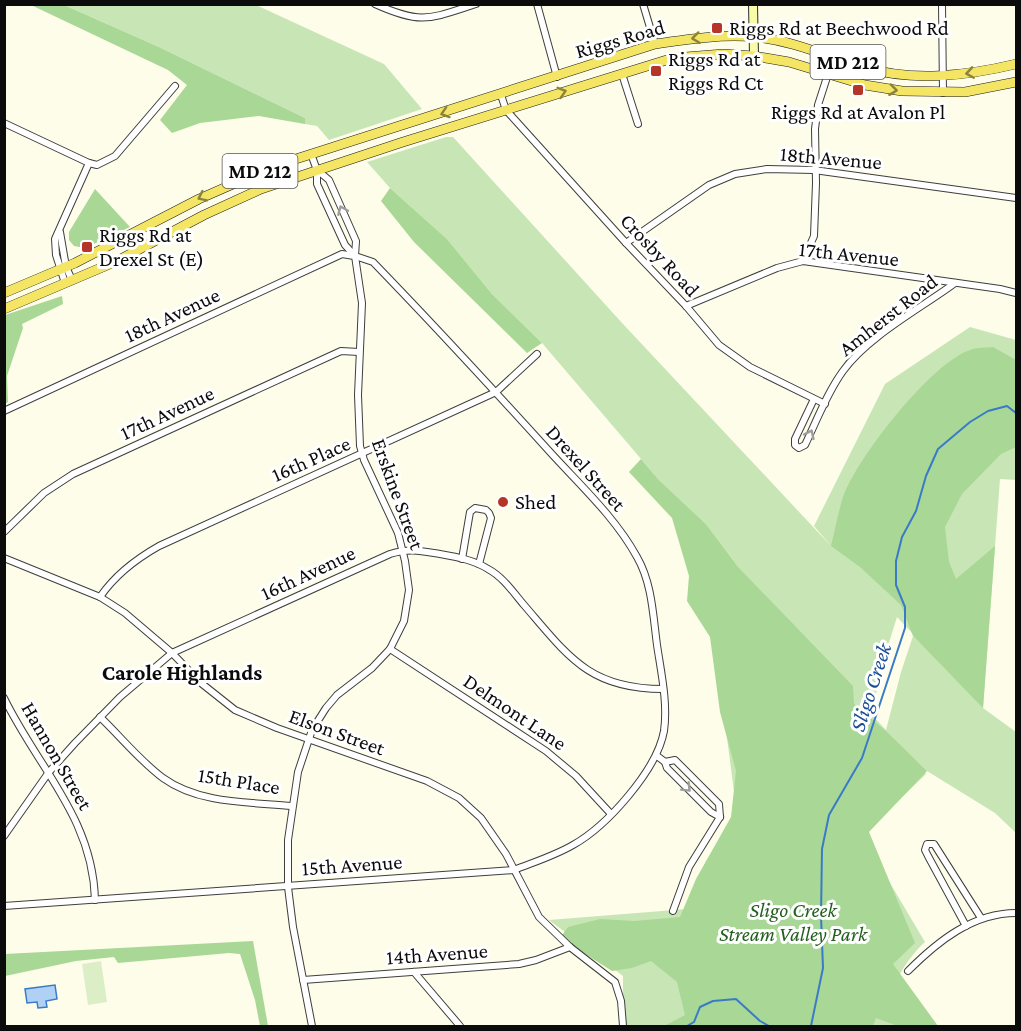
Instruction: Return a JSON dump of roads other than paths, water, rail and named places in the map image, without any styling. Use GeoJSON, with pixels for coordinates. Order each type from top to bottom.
{"type":"FeatureCollection","features":[{"type":"Feature","properties":{"kind":"main road","name":"Riggs Road"},"geometry":{"type":"LineString","coordinates":[[4,293],[62,268],[237,181],[311,154],[655,44],[701,37],[755,37],[802,45],[876,70],[896,74],[943,76],[969,74],[1017,63]]}},
{"type":"Feature","properties":{"kind":"main road","name":"Riggs Road"},"geometry":{"type":"LineString","coordinates":[[4,309],[117,261],[258,190],[673,58],[723,54],[754,56],[789,62],[880,88],[943,93],[976,91],[1017,82]]}},
{"type":"Feature","properties":{"kind":"street"},"geometry":{"type":"LineString","coordinates":[[375,4],[407,18],[422,19],[476,4]]}},
{"type":"Feature","properties":{"kind":"street"},"geometry":{"type":"LineString","coordinates":[[537,4],[557,77]]}},
{"type":"Feature","properties":{"kind":"street"},"geometry":{"type":"LineString","coordinates":[[643,4],[655,44]]}},
{"type":"Feature","properties":{"kind":"street"},"geometry":{"type":"LineString","coordinates":[[753,4],[754,56]]}},
{"type":"Feature","properties":{"kind":"street"},"geometry":{"type":"LineString","coordinates":[[942,4],[943,93]]}},
{"type":"Feature","properties":{"kind":"street"},"geometry":{"type":"LineString","coordinates":[[622,74],[638,124]]}},
{"type":"Feature","properties":{"kind":"street"},"geometry":{"type":"LineString","coordinates":[[802,261],[814,236],[816,118],[828,74]]}},
{"type":"Feature","properties":{"kind":"street"},"geometry":{"type":"LineString","coordinates":[[4,123],[97,165],[115,156],[175,86]]}},
{"type":"Feature","properties":{"kind":"street","name":"Crosby Road"},"geometry":{"type":"LineString","coordinates":[[501,95],[506,110],[686,306],[708,335],[729,353],[755,370],[825,404]]}},
{"type":"Feature","properties":{"kind":"street"},"geometry":{"type":"LineString","coordinates":[[311,154],[317,170],[330,180],[356,241],[355,256]]}},
{"type":"Feature","properties":{"kind":"street"},"geometry":{"type":"LineString","coordinates":[[68,282],[62,268],[60,232],[89,163]]}},
{"type":"Feature","properties":{"kind":"street","name":"18th Avenue"},"geometry":{"type":"LineString","coordinates":[[626,243],[701,190],[727,177],[775,168],[814,170],[1017,198]]}},
{"type":"Feature","properties":{"kind":"street","name":"Drexel Street"},"geometry":{"type":"LineString","coordinates":[[317,170],[317,184],[345,245],[355,256],[373,262],[496,392],[614,523],[639,559],[648,584],[663,689],[665,723],[657,756]]}},
{"type":"Feature","properties":{"kind":"street","name":"18th Avenue"},"geometry":{"type":"LineString","coordinates":[[4,411],[342,255],[355,256]]}},
{"type":"Feature","properties":{"kind":"street","name":"Erskine Street"},"geometry":{"type":"LineString","coordinates":[[312,1026],[288,886],[288,840],[298,772],[308,739],[326,708],[390,649],[399,634],[408,605],[408,578],[398,533],[362,454],[358,414],[362,303],[355,256]]}},
{"type":"Feature","properties":{"kind":"street","name":"17th Avenue"},"geometry":{"type":"LineString","coordinates":[[686,306],[777,268],[802,261],[1017,292]]}},
{"type":"Feature","properties":{"kind":"street","name":"Amherst Road"},"geometry":{"type":"LineString","coordinates":[[814,399],[795,439],[797,448],[805,445],[842,372],[858,355],[875,340],[955,283]]}},
{"type":"Feature","properties":{"kind":"street","name":"17th Avenue"},"geometry":{"type":"LineString","coordinates":[[4,532],[44,493],[73,474],[341,351],[359,352]]}},
{"type":"Feature","properties":{"kind":"street","name":"16th Place"},"geometry":{"type":"LineString","coordinates":[[100,597],[116,577],[143,555],[159,546],[496,392],[537,354]]}},
{"type":"Feature","properties":{"kind":"street"},"geometry":{"type":"LineString","coordinates":[[462,558],[470,512],[475,508],[480,508],[489,513],[491,518],[479,564]]}},
{"type":"Feature","properties":{"kind":"street","name":"16th Avenue"},"geometry":{"type":"LineString","coordinates":[[4,837],[49,772],[100,717],[172,653],[403,550],[413,549],[462,558],[479,564],[498,576],[558,644],[584,669],[613,683],[663,689]]}},
{"type":"Feature","properties":{"kind":"street","name":"Elson Street"},"geometry":{"type":"LineString","coordinates":[[4,558],[100,597],[136,622],[172,653],[201,683],[235,710],[308,739],[427,781],[470,807],[502,847],[538,917],[570,947],[615,982],[621,1001],[623,1026]]}},
{"type":"Feature","properties":{"kind":"street","name":"Delmont Lane"},"geometry":{"type":"LineString","coordinates":[[390,649],[546,751],[576,776],[611,814]]}},
{"type":"Feature","properties":{"kind":"street","name":"Hannon Street"},"geometry":{"type":"LineString","coordinates":[[4,698],[25,737],[63,795],[83,836],[93,876],[95,900]]}},
{"type":"Feature","properties":{"kind":"street","name":"15th Place"},"geometry":{"type":"LineString","coordinates":[[100,717],[152,769],[183,789],[210,797],[292,806]]}},
{"type":"Feature","properties":{"kind":"street"},"geometry":{"type":"LineString","coordinates":[[657,756],[711,812],[720,817]]}},
{"type":"Feature","properties":{"kind":"street","name":"15th Avenue"},"geometry":{"type":"LineString","coordinates":[[4,906],[514,870],[570,847],[596,829],[611,814],[657,756]]}},
{"type":"Feature","properties":{"kind":"street"},"geometry":{"type":"LineString","coordinates":[[665,762],[675,760],[719,804],[720,817],[689,867],[673,911]]}},
{"type":"Feature","properties":{"kind":"street"},"geometry":{"type":"LineString","coordinates":[[966,926],[925,850],[927,844],[934,844],[981,918]]}},
{"type":"Feature","properties":{"kind":"street"},"geometry":{"type":"LineString","coordinates":[[908,971],[931,948],[981,918],[1017,913]]}},
{"type":"Feature","properties":{"kind":"street","name":"14th Avenue"},"geometry":{"type":"LineString","coordinates":[[303,980],[519,964],[570,947]]}},
{"type":"Feature","properties":{"kind":"street"},"geometry":{"type":"LineString","coordinates":[[414,972],[460,1026]]}},
{"type":"Feature","properties":{"kind":"water"},"geometry":{"type":"Polygon","coordinates":[[[55,985],[57,999],[46,1001],[47,1007],[38,1008],[37,1002],[27,1003],[25,989],[55,985]]]}},
{"type":"Feature","properties":{"kind":"waterway","name":"Sligo Creek"},"geometry":{"type":"LineString","coordinates":[[811,1026],[823,968],[822,849],[829,815],[862,758],[905,628],[905,607],[896,585],[896,561],[902,537],[916,511],[926,476],[938,449],[970,422],[988,411],[1007,406],[1016,413]]}},
{"type":"Feature","properties":{"kind":"waterway","name":"Sligo Creek"},"geometry":{"type":"LineString","coordinates":[[687,1026],[694,1022],[700,1007],[713,1001],[736,999],[760,1021],[769,1026]]}},
{"type":"Feature","properties":{"kind":"place","name":"Riggs Rd at Beechwood Rd"},"geometry":{"type":"Point","coordinates":[717,28]}},
{"type":"Feature","properties":{"kind":"place","name":"Riggs Rd at Riggs Rd Ct"},"geometry":{"type":"Point","coordinates":[656,71]}},
{"type":"Feature","properties":{"kind":"place","name":"Riggs Rd at Avalon Pl"},"geometry":{"type":"Point","coordinates":[858,90]}},
{"type":"Feature","properties":{"kind":"place","name":"Riggs Rd at Drexel St (E)"},"geometry":{"type":"Point","coordinates":[87,247]}},
{"type":"Feature","properties":{"kind":"place","name":"Shed"},"geometry":{"type":"Point","coordinates":[503,502]}},
{"type":"Feature","properties":{"kind":"district","name":"Carole Highlands"},"geometry":{"type":"Point","coordinates":[182,672]}},
{"type":"Feature","properties":{"kind":"park label","name":"Sligo Creek Stream Valley Park"},"geometry":{"type":"Point","coordinates":[793,922]}}]}
